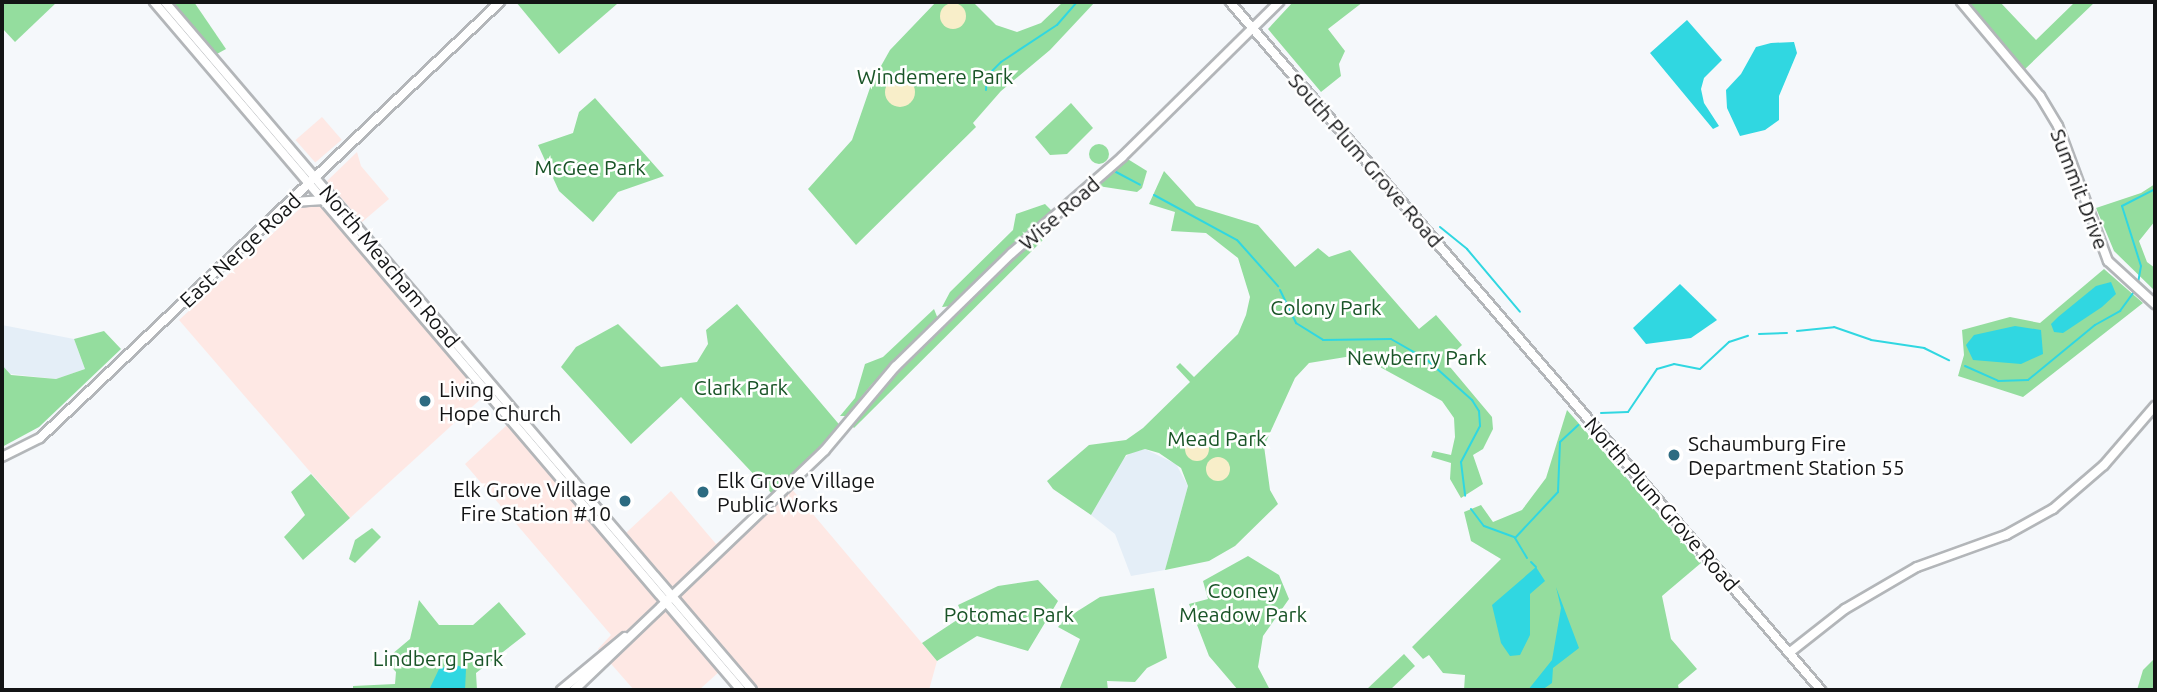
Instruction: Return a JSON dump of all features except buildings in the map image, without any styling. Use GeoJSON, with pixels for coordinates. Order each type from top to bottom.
{"type":"FeatureCollection","features":[{"type":"Feature","properties":{"kind":"street","name":"North Meacham Road"},"geometry":{"type":"LineString","coordinates":[[154,2],[314,182],[324,200],[667,597],[752,690]]}},
{"type":"Feature","properties":{"kind":"street","name":"North Meacham Road"},"geometry":{"type":"LineString","coordinates":[[165,2],[314,182],[667,597],[741,690]]}},
{"type":"Feature","properties":{"kind":"street","name":"East Nerge Road"},"geometry":{"type":"LineString","coordinates":[[2,457],[40,438],[314,182],[500,2]]}},
{"type":"Feature","properties":{"kind":"street","name":"South Plum Grove Road"},"geometry":{"type":"LineString","coordinates":[[1230,2],[1502,318]]}},
{"type":"Feature","properties":{"kind":"street","name":"Wise Road"},"geometry":{"type":"LineString","coordinates":[[625,637],[843,429],[895,367],[1012,253],[1122,157],[1279,2]]}},
{"type":"Feature","properties":{"kind":"street","name":"Summit Drive"},"geometry":{"type":"LineString","coordinates":[[1961,2],[2040,96],[2058,126],[2108,261],[2155,304]]}},
{"type":"Feature","properties":{"kind":"street"},"geometry":{"type":"LineString","coordinates":[[291,203],[307,198],[324,200]]}},
{"type":"Feature","properties":{"kind":"street","name":"North Plum Grove Road"},"geometry":{"type":"LineString","coordinates":[[1502,318],[1821,690]]}},
{"type":"Feature","properties":{"kind":"street"},"geometry":{"type":"LineString","coordinates":[[1789,653],[1845,609],[1905,573],[2006,535],[2053,509],[2105,464],[2155,406]]}},
{"type":"Feature","properties":{"kind":"street"},"geometry":{"type":"LineString","coordinates":[[561,690],[625,637]]}},
{"type":"Feature","properties":{"kind":"street"},"geometry":{"type":"LineString","coordinates":[[573,690],[625,637]]}},
{"type":"Feature","properties":{"kind":"shaded area"},"geometry":{"type":"Polygon","coordinates":[[[322,117],[342,140],[315,163],[296,140],[322,117]]]}},
{"type":"Feature","properties":{"kind":"shaded area"},"geometry":{"type":"Polygon","coordinates":[[[357,152],[361,166],[389,199],[362,222],[327,181],[357,152]]]}},
{"type":"Feature","properties":{"kind":"shaded area"},"geometry":{"type":"Polygon","coordinates":[[[307,202],[319,203],[484,396],[350,518],[179,320],[307,202]]]}},
{"type":"Feature","properties":{"kind":"shaded area"},"geometry":{"type":"Polygon","coordinates":[[[2,325],[74,339],[85,369],[56,379],[2,373],[2,325]]]}},
{"type":"Feature","properties":{"kind":"shaded area"},"geometry":{"type":"Polygon","coordinates":[[[508,424],[613,545],[671,491],[716,544],[785,481],[937,661],[929,690],[757,690],[731,661],[699,690],[634,690],[598,649],[611,635],[465,464],[508,424]]]}},
{"type":"Feature","properties":{"kind":"shaded area"},"geometry":{"type":"Polygon","coordinates":[[[1145,449],[1176,464],[1188,486],[1165,570],[1131,576],[1115,534],[1091,515],[1121,461],[1130,453],[1145,449]]]}},
{"type":"Feature","properties":{"kind":"green space"},"geometry":{"type":"Polygon","coordinates":[[[2,2],[57,2],[15,42],[2,28],[2,2]]]}},
{"type":"Feature","properties":{"kind":"green space"},"geometry":{"type":"Polygon","coordinates":[[[170,2],[194,2],[226,49],[215,55],[170,2]]]}},
{"type":"Feature","properties":{"kind":"green space"},"geometry":{"type":"Polygon","coordinates":[[[516,2],[615,2],[617,4],[559,54],[516,2]]]}},
{"type":"Feature","properties":{"kind":"green space","name":"Windemere Park"},"geometry":{"type":"Polygon","coordinates":[[[936,2],[973,2],[996,25],[1017,32],[1041,23],[1063,2],[1095,2],[1050,50],[1001,91],[973,123],[976,127],[856,245],[808,189],[852,140],[872,82],[890,50],[936,2]]]}},
{"type":"Feature","properties":{"kind":"green space"},"geometry":{"type":"Polygon","coordinates":[[[1293,2],[1363,2],[1328,29],[1345,51],[1339,64],[1341,76],[1321,92],[1268,29],[1293,2]]]}},
{"type":"Feature","properties":{"kind":"green space"},"geometry":{"type":"Polygon","coordinates":[[[2000,2],[2036,40],[2075,2],[2095,2],[2024,70],[1970,4],[2000,2]]]}},
{"type":"Feature","properties":{"kind":"green space","name":"McGee Park"},"geometry":{"type":"Polygon","coordinates":[[[595,98],[664,176],[618,192],[593,222],[559,191],[538,145],[573,133],[579,112],[595,98]]]}},
{"type":"Feature","properties":{"kind":"green space"},"geometry":{"type":"Polygon","coordinates":[[[1071,103],[1093,128],[1067,154],[1050,155],[1035,137],[1071,103]]]}},
{"type":"Feature","properties":{"kind":"green space"},"geometry":{"type":"Polygon","coordinates":[[[1099,144],[1106,147],[1109,154],[1106,161],[1099,164],[1092,161],[1089,154],[1092,147],[1099,144]]]}},
{"type":"Feature","properties":{"kind":"green space"},"geometry":{"type":"Polygon","coordinates":[[[1126,158],[1147,171],[1142,188],[1137,192],[1098,186],[1126,158]]]}},
{"type":"Feature","properties":{"kind":"green space"},"geometry":{"type":"Polygon","coordinates":[[[1164,171],[1196,206],[1258,225],[1295,267],[1318,248],[1329,257],[1350,250],[1419,329],[1436,315],[1462,345],[1445,361],[1492,417],[1493,429],[1483,449],[1473,455],[1483,484],[1461,498],[1450,479],[1451,463],[1431,457],[1433,451],[1451,455],[1455,437],[1454,418],[1442,401],[1358,355],[1309,363],[1295,378],[1264,446],[1270,490],[1278,504],[1235,546],[1209,561],[1165,570],[1188,486],[1181,468],[1159,453],[1145,449],[1126,455],[1091,515],[1053,489],[1047,481],[1089,445],[1126,440],[1143,428],[1190,382],[1176,367],[1180,363],[1194,377],[1238,334],[1246,315],[1250,297],[1238,258],[1206,233],[1171,231],[1175,212],[1149,204],[1164,171]]]}},
{"type":"Feature","properties":{"kind":"green space"},"geometry":{"type":"Polygon","coordinates":[[[2155,184],[2155,221],[2139,241],[2147,262],[2155,268],[2155,291],[2114,251],[2096,208],[2141,193],[2155,184]]]}},
{"type":"Feature","properties":{"kind":"green space"},"geometry":{"type":"Polygon","coordinates":[[[1045,204],[1055,214],[999,259],[952,306],[942,307],[950,292],[1013,230],[1016,214],[1045,204]]]}},
{"type":"Feature","properties":{"kind":"green space"},"geometry":{"type":"Polygon","coordinates":[[[1059,224],[854,428],[851,425],[878,389],[1009,262],[1059,224]]]}},
{"type":"Feature","properties":{"kind":"green space"},"geometry":{"type":"Polygon","coordinates":[[[2104,269],[2143,303],[2023,397],[1958,376],[1964,355],[1962,330],[2010,317],[2040,323],[2104,269]]]}},
{"type":"Feature","properties":{"kind":"green space","name":"Clark Park"},"geometry":{"type":"Polygon","coordinates":[[[737,304],[843,429],[775,497],[681,397],[631,444],[561,367],[576,347],[618,324],[661,367],[697,362],[708,344],[706,330],[737,304]]]}},
{"type":"Feature","properties":{"kind":"green space"},"geometry":{"type":"Polygon","coordinates":[[[934,309],[938,319],[872,384],[846,416],[840,416],[855,398],[865,364],[883,357],[934,309]]]}},
{"type":"Feature","properties":{"kind":"green space"},"geometry":{"type":"Polygon","coordinates":[[[104,331],[121,349],[39,427],[2,447],[2,365],[11,375],[56,379],[85,369],[74,339],[104,331]]]}},
{"type":"Feature","properties":{"kind":"green space"},"geometry":{"type":"Polygon","coordinates":[[[1567,410],[1701,563],[1662,596],[1671,639],[1697,669],[1678,685],[1679,690],[1464,690],[1465,675],[1443,673],[1429,655],[1423,659],[1412,647],[1501,559],[1471,541],[1464,512],[1481,505],[1493,522],[1522,510],[1546,478],[1567,410]]]}},
{"type":"Feature","properties":{"kind":"green space"},"geometry":{"type":"Polygon","coordinates":[[[311,474],[350,518],[303,560],[284,537],[305,515],[291,492],[311,474]]]}},
{"type":"Feature","properties":{"kind":"green space"},"geometry":{"type":"Polygon","coordinates":[[[372,528],[381,537],[355,563],[349,559],[355,540],[372,528]]]}},
{"type":"Feature","properties":{"kind":"green space","name":"Cooney Meadow Park"},"geometry":{"type":"Polygon","coordinates":[[[1248,556],[1279,575],[1289,599],[1263,636],[1258,667],[1270,690],[1238,690],[1209,656],[1189,604],[1208,599],[1203,581],[1248,556]]]}},
{"type":"Feature","properties":{"kind":"green space","name":"Potomac Park"},"geometry":{"type":"Polygon","coordinates":[[[1038,580],[1058,601],[1028,651],[977,636],[937,661],[922,643],[963,616],[958,605],[998,586],[1038,580]]]}},
{"type":"Feature","properties":{"kind":"green space"},"geometry":{"type":"Polygon","coordinates":[[[1154,588],[1167,658],[1147,668],[1135,682],[1107,681],[1108,690],[1059,690],[1080,639],[1058,627],[1065,619],[1100,597],[1154,588]]]}},
{"type":"Feature","properties":{"kind":"green space","name":"Lindberg Park"},"geometry":{"type":"Polygon","coordinates":[[[419,600],[439,625],[473,625],[499,602],[526,634],[476,673],[477,690],[353,690],[353,686],[395,684],[396,672],[385,660],[410,639],[419,600]]]}},
{"type":"Feature","properties":{"kind":"green space"},"geometry":{"type":"Polygon","coordinates":[[[1404,654],[1415,666],[1390,690],[1366,690],[1404,654]]]}},
{"type":"Feature","properties":{"kind":"green space"},"geometry":{"type":"Polygon","coordinates":[[[2155,658],[2155,690],[2137,690],[2143,670],[2155,658]]]}},
{"type":"Feature","properties":{"kind":"sand"},"geometry":{"type":"Polygon","coordinates":[[[953,3],[962,7],[966,16],[962,25],[953,29],[944,25],[940,16],[944,7],[953,3]]]}},
{"type":"Feature","properties":{"kind":"sand"},"geometry":{"type":"Polygon","coordinates":[[[900,77],[911,81],[915,92],[911,103],[900,107],[889,103],[885,92],[889,81],[900,77]]]}},
{"type":"Feature","properties":{"kind":"sand"},"geometry":{"type":"Polygon","coordinates":[[[1197,437],[1208,444],[1209,449],[1202,460],[1197,461],[1186,454],[1185,449],[1192,438],[1197,437]]]}},
{"type":"Feature","properties":{"kind":"sand"},"geometry":{"type":"Polygon","coordinates":[[[1218,457],[1229,464],[1230,469],[1223,480],[1218,481],[1207,474],[1206,469],[1213,458],[1218,457]]]}},
{"type":"Feature","properties":{"kind":"water"},"geometry":{"type":"Polygon","coordinates":[[[1687,20],[1722,60],[1704,78],[1701,89],[1704,103],[1719,126],[1713,129],[1650,53],[1687,20]]]}},
{"type":"Feature","properties":{"kind":"water"},"geometry":{"type":"Polygon","coordinates":[[[1794,42],[1797,53],[1779,96],[1779,120],[1765,130],[1740,136],[1727,108],[1726,90],[1741,74],[1756,47],[1794,42]]]}},
{"type":"Feature","properties":{"kind":"water"},"geometry":{"type":"Polygon","coordinates":[[[2111,282],[2116,294],[2102,307],[2063,333],[2054,332],[2051,324],[2058,317],[2096,286],[2111,282]]]}},
{"type":"Feature","properties":{"kind":"water"},"geometry":{"type":"Polygon","coordinates":[[[1680,284],[1717,320],[1691,338],[1646,344],[1633,328],[1680,284]]]}},
{"type":"Feature","properties":{"kind":"water"},"geometry":{"type":"Polygon","coordinates":[[[2015,326],[2041,330],[2043,354],[2021,364],[1973,360],[1966,345],[1974,335],[2015,326]]]}},
{"type":"Feature","properties":{"kind":"water"},"geometry":{"type":"Polygon","coordinates":[[[1536,567],[1545,581],[1530,594],[1530,635],[1520,655],[1510,656],[1501,643],[1492,605],[1536,567]]]}},
{"type":"Feature","properties":{"kind":"water"},"geometry":{"type":"Polygon","coordinates":[[[1556,587],[1579,648],[1553,668],[1552,683],[1542,690],[1528,690],[1552,660],[1561,608],[1556,587]]]}},
{"type":"Feature","properties":{"kind":"water"},"geometry":{"type":"Polygon","coordinates":[[[454,664],[466,669],[465,690],[429,690],[439,669],[454,664]]]}},
{"type":"Feature","properties":{"kind":"waterway"},"geometry":{"type":"LineString","coordinates":[[986,90],[987,76],[1001,62],[1057,25],[1077,2]]}},
{"type":"Feature","properties":{"kind":"waterway"},"geometry":{"type":"LineString","coordinates":[[1116,172],[1140,185]]}},
{"type":"Feature","properties":{"kind":"waterway"},"geometry":{"type":"LineString","coordinates":[[2138,283],[2141,266],[2122,206],[2155,189]]}},
{"type":"Feature","properties":{"kind":"waterway"},"geometry":{"type":"LineString","coordinates":[[1154,195],[1237,240],[1278,286]]}},
{"type":"Feature","properties":{"kind":"waterway"},"geometry":{"type":"LineString","coordinates":[[1440,227],[1467,249],[1520,312]]}},
{"type":"Feature","properties":{"kind":"waterway"},"geometry":{"type":"LineString","coordinates":[[1280,290],[1296,323],[1323,340],[1391,339],[1426,359],[1472,400],[1479,411],[1480,426],[1461,462],[1465,496]]}},
{"type":"Feature","properties":{"kind":"waterway"},"geometry":{"type":"LineString","coordinates":[[1965,366],[1998,381],[2028,380],[2095,325],[2120,311],[2134,292]]}},
{"type":"Feature","properties":{"kind":"waterway"},"geometry":{"type":"LineString","coordinates":[[1797,331],[1834,327],[1871,340],[1924,348],[1949,360]]}},
{"type":"Feature","properties":{"kind":"waterway"},"geometry":{"type":"LineString","coordinates":[[1759,334],[1787,333]]}},
{"type":"Feature","properties":{"kind":"waterway"},"geometry":{"type":"LineString","coordinates":[[1601,413],[1628,412],[1657,369],[1674,364],[1700,369],[1729,342],[1748,336]]}},
{"type":"Feature","properties":{"kind":"waterway"},"geometry":{"type":"LineString","coordinates":[[1527,558],[1515,538],[1558,492],[1560,442],[1578,425]]}},
{"type":"Feature","properties":{"kind":"waterway"},"geometry":{"type":"LineString","coordinates":[[1471,509],[1484,526],[1514,537]]}},
{"type":"Feature","properties":{"kind":"waterway"},"geometry":{"type":"LineString","coordinates":[[1531,562],[1536,567]]}},
{"type":"Feature","properties":{"kind":"place","name":"Living Hope Church"},"geometry":{"type":"Point","coordinates":[425,401]}},
{"type":"Feature","properties":{"kind":"place","name":"Schaumburg Fire Department Station 55"},"geometry":{"type":"Point","coordinates":[1674,455]}},
{"type":"Feature","properties":{"kind":"place","name":"Elk Grove Village Public Works"},"geometry":{"type":"Point","coordinates":[703,492]}},
{"type":"Feature","properties":{"kind":"place","name":"Elk Grove Village Fire Station #10"},"geometry":{"type":"Point","coordinates":[625,501]}},
{"type":"Feature","properties":{"kind":"park label","name":"Colony Park"},"geometry":{"type":"Point","coordinates":[1326,307]}},
{"type":"Feature","properties":{"kind":"park label","name":"Newberry Park"},"geometry":{"type":"Point","coordinates":[1417,357]}},
{"type":"Feature","properties":{"kind":"park label","name":"Mead Park"},"geometry":{"type":"Point","coordinates":[1217,438]}}]}
